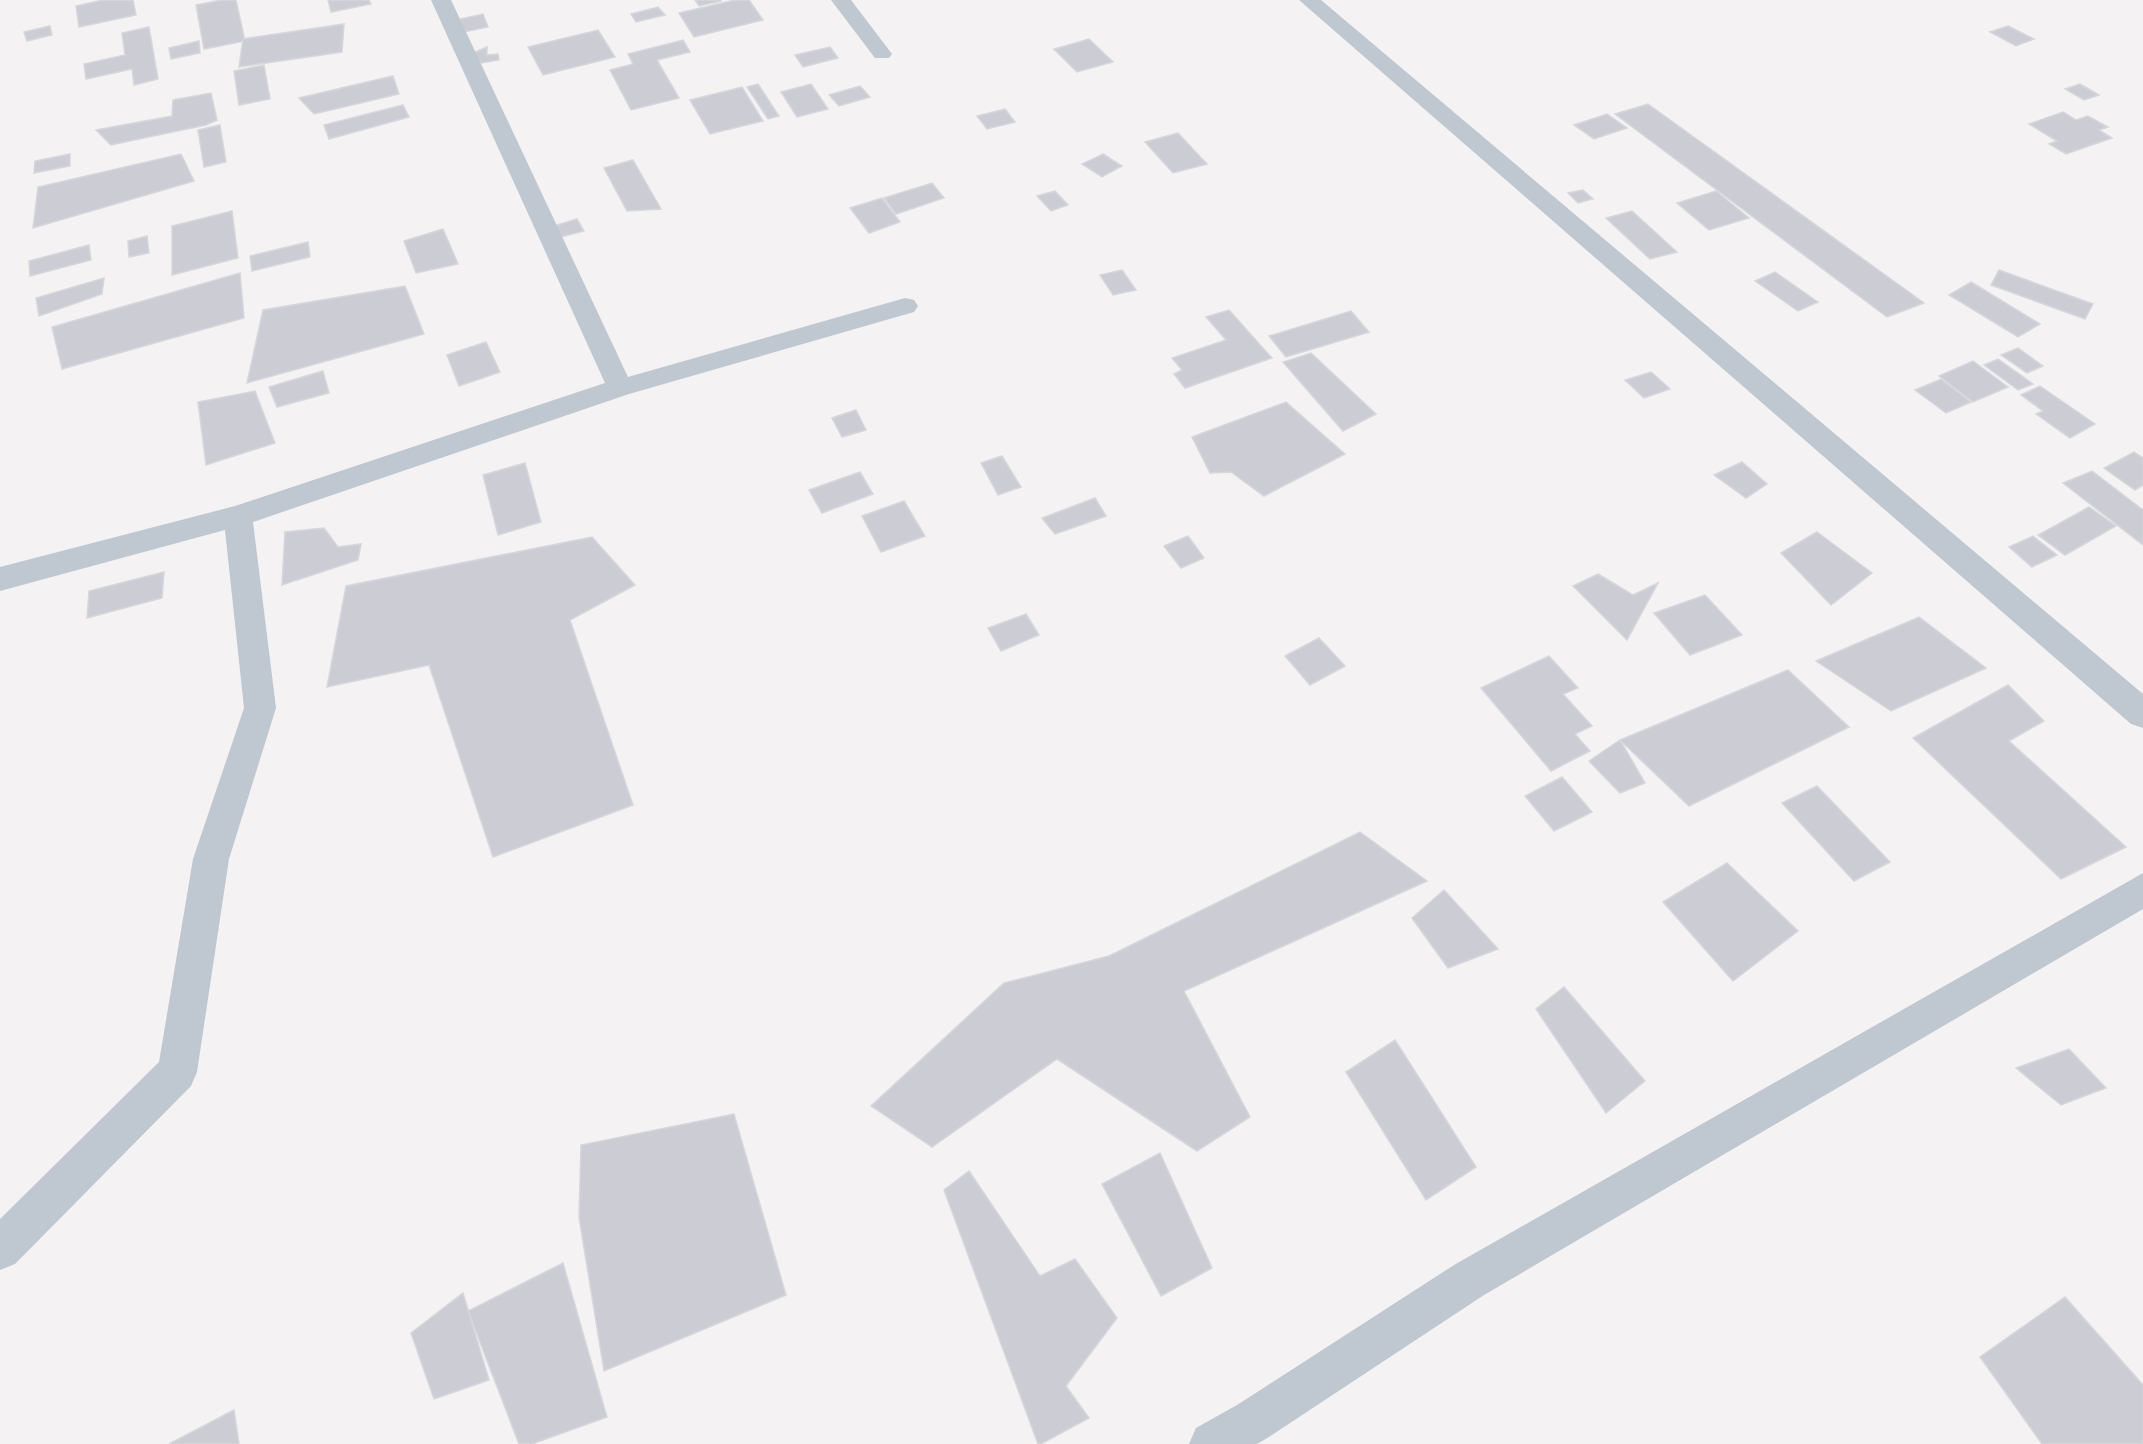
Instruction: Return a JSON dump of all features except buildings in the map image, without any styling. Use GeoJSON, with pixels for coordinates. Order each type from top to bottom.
{"type":"FeatureCollection","features":[{"type":"Feature","properties":{"kind":"street"},"geometry":{"type":"LineString","coordinates":[[441,0],[620,388]]}},
{"type":"Feature","properties":{"kind":"street"},"geometry":{"type":"LineString","coordinates":[[841,0],[882,54]]}},
{"type":"Feature","properties":{"kind":"street"},"geometry":{"type":"LineString","coordinates":[[1309,0],[2143,714]]}},
{"type":"Feature","properties":{"kind":"street"},"geometry":{"type":"LineString","coordinates":[[0,579],[238,516],[620,388],[905,306]]}},
{"type":"Feature","properties":{"kind":"street"},"geometry":{"type":"LineString","coordinates":[[0,1249],[177,1072],[211,859],[260,708],[238,516]]}},
{"type":"Feature","properties":{"kind":"street"},"geometry":{"type":"LineString","coordinates":[[1212,1444],[1253,1421],[1469,1280],[2143,890]]}}]}
